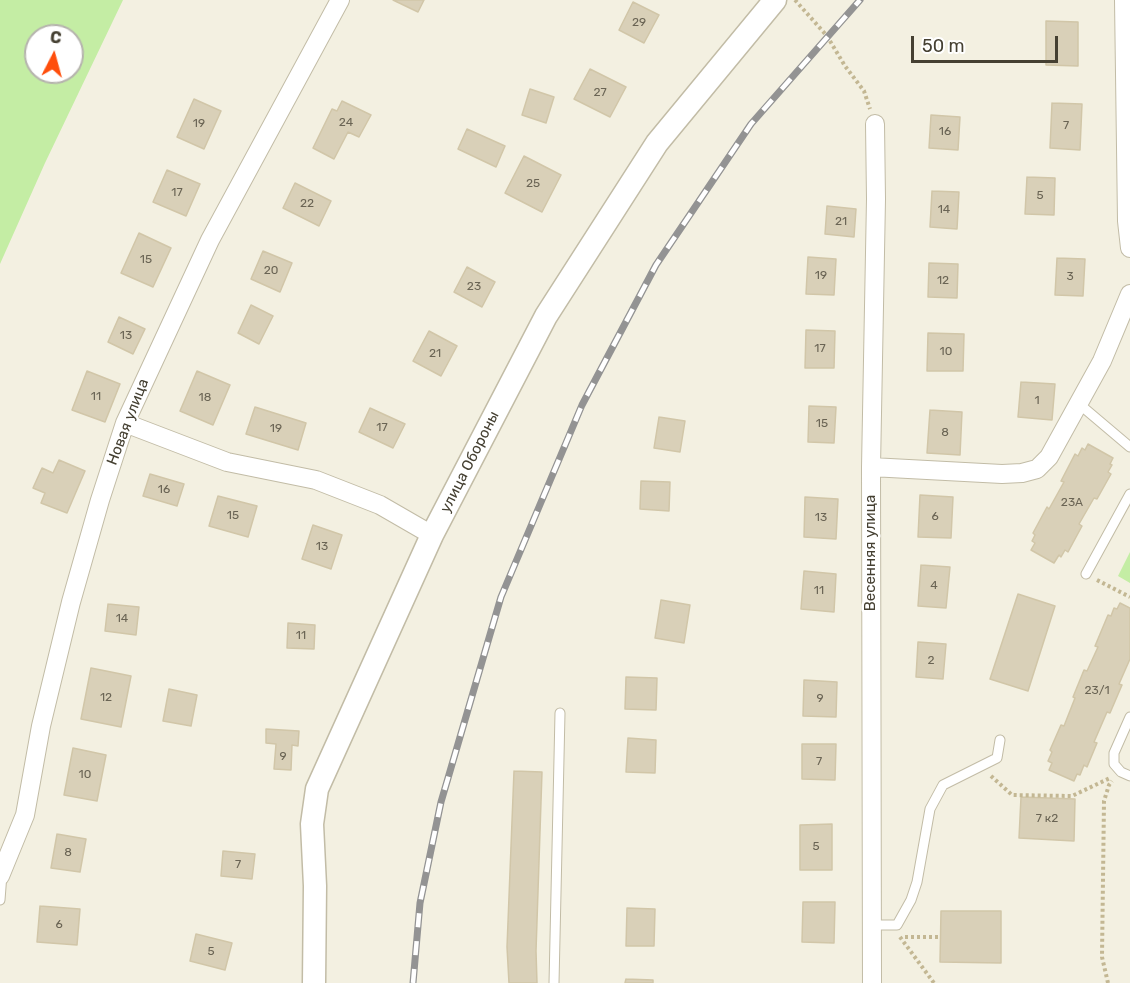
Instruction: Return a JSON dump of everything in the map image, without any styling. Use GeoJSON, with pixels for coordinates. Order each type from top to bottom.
{"type":"FeatureCollection","features":[{"type":"Feature","properties":{"kind":"street","name":"Новая улица"},"geometry":{"type":"LineString","coordinates":[[1,875],[25,815],[41,726],[71,602],[124,423],[210,240],[339,0]]}},
{"type":"Feature","properties":{"kind":"street","name":"улица Обороны"},"geometry":{"type":"LineString","coordinates":[[314,983],[315,886],[312,824],[317,789],[432,535],[546,316],[657,143],[775,0]]}},
{"type":"Feature","properties":{"kind":"street"},"geometry":{"type":"LineString","coordinates":[[1124,0],[1127,221],[1130,248]]}},
{"type":"Feature","properties":{"kind":"street","name":"Весенняя улица"},"geometry":{"type":"LineString","coordinates":[[872,983],[871,467],[876,199],[874,124]]}},
{"type":"Feature","properties":{"kind":"street"},"geometry":{"type":"LineString","coordinates":[[871,467],[1002,474],[1037,469],[1049,457],[1102,361],[1130,294]]}},
{"type":"Feature","properties":{"kind":"street"},"geometry":{"type":"LineString","coordinates":[[124,423],[227,462],[316,480],[380,505],[432,535]]}},
{"type":"Feature","properties":{"kind":"lane"},"geometry":{"type":"LineString","coordinates":[[1078,403],[1130,447]]}},
{"type":"Feature","properties":{"kind":"lane"},"geometry":{"type":"LineString","coordinates":[[1086,574],[1130,494]]}},
{"type":"Feature","properties":{"kind":"lane"},"geometry":{"type":"LineString","coordinates":[[554,983],[560,713]]}},
{"type":"Feature","properties":{"kind":"lane"},"geometry":{"type":"LineString","coordinates":[[1126,774],[1114,764],[1114,753],[1130,717]]}},
{"type":"Feature","properties":{"kind":"lane"},"geometry":{"type":"LineString","coordinates":[[872,925],[897,926],[911,900],[917,882],[930,809],[943,785],[997,758],[1000,740]]}},
{"type":"Feature","properties":{"kind":"lane"},"geometry":{"type":"LineString","coordinates":[[0,900],[1,875]]}},
{"type":"Feature","properties":{"kind":"path"},"geometry":{"type":"LineString","coordinates":[[795,0],[827,36],[845,66],[864,91],[874,124]]}},
{"type":"Feature","properties":{"kind":"path"},"geometry":{"type":"LineString","coordinates":[[1086,574],[1130,597]]}},
{"type":"Feature","properties":{"kind":"path"},"geometry":{"type":"LineString","coordinates":[[978,766],[1012,795],[1072,796],[1126,774]]}},
{"type":"Feature","properties":{"kind":"path"},"geometry":{"type":"LineString","coordinates":[[1108,983],[1102,957],[1104,801],[1109,785],[1126,774]]}},
{"type":"Feature","properties":{"kind":"path"},"geometry":{"type":"LineString","coordinates":[[900,937],[934,983]]}},
{"type":"Feature","properties":{"kind":"green space"},"geometry":{"type":"Polygon","coordinates":[[[0,0],[123,0],[84,82],[84,24],[24,24],[24,84],[83,84],[0,264],[0,0]]]}},
{"type":"Feature","properties":{"kind":"green space"},"geometry":{"type":"Polygon","coordinates":[[[1130,552],[1130,583],[1118,576],[1130,552]]]}},
{"type":"Feature","properties":{"kind":"building"},"geometry":{"type":"Polygon","coordinates":[[[393,0],[424,0],[418,12],[393,0]]]}},
{"type":"Feature","properties":{"kind":"building"},"geometry":{"type":"Polygon","coordinates":[[[633,2],[659,15],[644,43],[619,30],[633,2]]]}},
{"type":"Feature","properties":{"kind":"building"},"geometry":{"type":"Polygon","coordinates":[[[1046,21],[1078,22],[1078,66],[1046,65],[1046,21]]]}},
{"type":"Feature","properties":{"kind":"building"},"geometry":{"type":"Polygon","coordinates":[[[590,69],[626,87],[610,117],[574,99],[590,69]]]}},
{"type":"Feature","properties":{"kind":"building"},"geometry":{"type":"Polygon","coordinates":[[[530,89],[554,97],[546,123],[522,115],[530,89]]]}},
{"type":"Feature","properties":{"kind":"building"},"geometry":{"type":"Polygon","coordinates":[[[194,99],[221,111],[204,149],[177,137],[194,99]]]}},
{"type":"Feature","properties":{"kind":"building"},"geometry":{"type":"Polygon","coordinates":[[[342,101],[371,115],[359,137],[348,132],[334,159],[313,148],[332,109],[337,111],[342,101]]]}},
{"type":"Feature","properties":{"kind":"building"},"geometry":{"type":"Polygon","coordinates":[[[1052,103],[1082,104],[1080,150],[1050,148],[1052,103]]]}},
{"type":"Feature","properties":{"kind":"building"},"geometry":{"type":"Polygon","coordinates":[[[931,115],[960,117],[958,150],[929,148],[931,115]]]}},
{"type":"Feature","properties":{"kind":"building"},"geometry":{"type":"Polygon","coordinates":[[[467,129],[505,146],[496,167],[458,149],[467,129]]]}},
{"type":"Feature","properties":{"kind":"building"},"geometry":{"type":"Polygon","coordinates":[[[524,156],[561,175],[542,212],[505,193],[524,156]]]}},
{"type":"Feature","properties":{"kind":"building"},"geometry":{"type":"Polygon","coordinates":[[[167,170],[200,184],[186,216],[153,202],[167,170]]]}},
{"type":"Feature","properties":{"kind":"building"},"geometry":{"type":"Polygon","coordinates":[[[1027,177],[1055,178],[1054,215],[1025,214],[1027,177]]]}},
{"type":"Feature","properties":{"kind":"building"},"geometry":{"type":"Polygon","coordinates":[[[295,183],[331,201],[319,226],[283,208],[295,183]]]}},
{"type":"Feature","properties":{"kind":"building"},"geometry":{"type":"Polygon","coordinates":[[[932,191],[959,192],[957,229],[930,227],[932,191]]]}},
{"type":"Feature","properties":{"kind":"building"},"geometry":{"type":"Polygon","coordinates":[[[827,206],[856,209],[854,237],[825,234],[827,206]]]}},
{"type":"Feature","properties":{"kind":"building"},"geometry":{"type":"Polygon","coordinates":[[[139,233],[171,248],[153,287],[121,273],[139,233]]]}},
{"type":"Feature","properties":{"kind":"building"},"geometry":{"type":"Polygon","coordinates":[[[263,251],[292,263],[280,292],[251,279],[263,251]]]}},
{"type":"Feature","properties":{"kind":"building"},"geometry":{"type":"Polygon","coordinates":[[[808,257],[836,259],[834,295],[806,294],[808,257]]]}},
{"type":"Feature","properties":{"kind":"building"},"geometry":{"type":"Polygon","coordinates":[[[1057,258],[1085,259],[1083,296],[1055,295],[1057,258]]]}},
{"type":"Feature","properties":{"kind":"building"},"geometry":{"type":"Polygon","coordinates":[[[929,263],[958,264],[957,298],[928,297],[929,263]]]}},
{"type":"Feature","properties":{"kind":"building"},"geometry":{"type":"Polygon","coordinates":[[[467,267],[495,282],[482,307],[454,292],[467,267]]]}},
{"type":"Feature","properties":{"kind":"building"},"geometry":{"type":"Polygon","coordinates":[[[251,305],[273,316],[259,344],[238,333],[251,305]]]}},
{"type":"Feature","properties":{"kind":"building"},"geometry":{"type":"Polygon","coordinates":[[[119,317],[145,329],[133,354],[108,342],[119,317]]]}},
{"type":"Feature","properties":{"kind":"building"},"geometry":{"type":"Polygon","coordinates":[[[806,330],[835,331],[834,368],[805,368],[806,330]]]}},
{"type":"Feature","properties":{"kind":"building"},"geometry":{"type":"Polygon","coordinates":[[[429,331],[457,346],[441,376],[413,361],[429,331]]]}},
{"type":"Feature","properties":{"kind":"building"},"geometry":{"type":"Polygon","coordinates":[[[928,333],[964,334],[963,371],[927,371],[928,333]]]}},
{"type":"Feature","properties":{"kind":"building"},"geometry":{"type":"Polygon","coordinates":[[[87,371],[120,384],[105,422],[72,410],[87,371]]]}},
{"type":"Feature","properties":{"kind":"building"},"geometry":{"type":"Polygon","coordinates":[[[197,371],[230,385],[213,425],[180,411],[197,371]]]}},
{"type":"Feature","properties":{"kind":"building"},"geometry":{"type":"Polygon","coordinates":[[[1021,382],[1055,384],[1052,420],[1018,417],[1021,382]]]}},
{"type":"Feature","properties":{"kind":"building"},"geometry":{"type":"Polygon","coordinates":[[[809,406],[836,407],[834,443],[808,442],[809,406]]]}},
{"type":"Feature","properties":{"kind":"building"},"geometry":{"type":"Polygon","coordinates":[[[255,407],[306,423],[298,450],[246,434],[255,407]]]}},
{"type":"Feature","properties":{"kind":"building"},"geometry":{"type":"Polygon","coordinates":[[[370,408],[405,424],[393,448],[359,432],[370,408]]]}},
{"type":"Feature","properties":{"kind":"building"},"geometry":{"type":"Polygon","coordinates":[[[930,410],[962,412],[960,455],[927,453],[930,410]]]}},
{"type":"Feature","properties":{"kind":"building"},"geometry":{"type":"Polygon","coordinates":[[[659,417],[685,421],[680,452],[654,448],[659,417]]]}},
{"type":"Feature","properties":{"kind":"building"},"geometry":{"type":"Polygon","coordinates":[[[1088,444],[1113,458],[1108,472],[1111,474],[1079,524],[1082,526],[1068,552],[1065,550],[1054,563],[1031,550],[1035,543],[1032,541],[1035,535],[1033,533],[1064,482],[1061,481],[1075,454],[1078,456],[1082,448],[1085,450],[1088,444]]]}},
{"type":"Feature","properties":{"kind":"building"},"geometry":{"type":"Polygon","coordinates":[[[59,460],[85,471],[67,513],[41,503],[45,493],[33,488],[42,468],[53,473],[59,460]]]}},
{"type":"Feature","properties":{"kind":"building"},"geometry":{"type":"Polygon","coordinates":[[[150,474],[184,484],[177,506],[143,496],[150,474]]]}},
{"type":"Feature","properties":{"kind":"building"},"geometry":{"type":"Polygon","coordinates":[[[641,481],[670,482],[669,511],[640,509],[641,481]]]}},
{"type":"Feature","properties":{"kind":"building"},"geometry":{"type":"Polygon","coordinates":[[[920,495],[953,497],[951,538],[918,537],[920,495]]]}},
{"type":"Feature","properties":{"kind":"building"},"geometry":{"type":"Polygon","coordinates":[[[218,496],[257,506],[248,537],[209,526],[218,496]]]}},
{"type":"Feature","properties":{"kind":"building"},"geometry":{"type":"Polygon","coordinates":[[[805,497],[838,499],[836,539],[804,537],[805,497]]]}},
{"type":"Feature","properties":{"kind":"building"},"geometry":{"type":"Polygon","coordinates":[[[313,525],[342,535],[331,569],[302,559],[313,525]]]}},
{"type":"Feature","properties":{"kind":"building"},"geometry":{"type":"Polygon","coordinates":[[[921,565],[950,567],[946,608],[918,606],[921,565]]]}},
{"type":"Feature","properties":{"kind":"building"},"geometry":{"type":"Polygon","coordinates":[[[804,571],[836,574],[834,612],[801,609],[804,571]]]}},
{"type":"Feature","properties":{"kind":"building"},"geometry":{"type":"Polygon","coordinates":[[[1018,594],[1055,606],[1028,691],[990,679],[1018,594]]]}},
{"type":"Feature","properties":{"kind":"building"},"geometry":{"type":"Polygon","coordinates":[[[661,600],[690,605],[684,643],[655,638],[661,600]]]}},
{"type":"Feature","properties":{"kind":"building"},"geometry":{"type":"Polygon","coordinates":[[[1120,603],[1130,608],[1130,659],[1110,713],[1107,712],[1094,742],[1097,743],[1087,767],[1084,765],[1080,775],[1077,774],[1074,781],[1049,770],[1052,763],[1048,761],[1052,752],[1050,750],[1061,725],[1064,726],[1084,670],[1087,671],[1098,647],[1095,646],[1108,615],[1111,616],[1114,608],[1117,609],[1120,603]]]}},
{"type":"Feature","properties":{"kind":"building"},"geometry":{"type":"Polygon","coordinates":[[[108,604],[139,607],[136,635],[105,631],[108,604]]]}},
{"type":"Feature","properties":{"kind":"building"},"geometry":{"type":"Polygon","coordinates":[[[288,623],[315,625],[314,649],[287,648],[288,623]]]}},
{"type":"Feature","properties":{"kind":"building"},"geometry":{"type":"Polygon","coordinates":[[[918,642],[946,644],[943,679],[916,677],[918,642]]]}},
{"type":"Feature","properties":{"kind":"building"},"geometry":{"type":"Polygon","coordinates":[[[91,668],[131,676],[121,727],[81,719],[91,668]]]}},
{"type":"Feature","properties":{"kind":"building"},"geometry":{"type":"Polygon","coordinates":[[[626,677],[657,678],[656,710],[625,709],[626,677]]]}},
{"type":"Feature","properties":{"kind":"building"},"geometry":{"type":"Polygon","coordinates":[[[804,680],[837,682],[836,717],[803,716],[804,680]]]}},
{"type":"Feature","properties":{"kind":"building"},"geometry":{"type":"Polygon","coordinates":[[[169,689],[197,695],[191,726],[163,721],[169,689]]]}},
{"type":"Feature","properties":{"kind":"building"},"geometry":{"type":"Polygon","coordinates":[[[266,729],[299,731],[298,746],[292,745],[291,770],[274,769],[276,744],[266,743],[266,729]]]}},
{"type":"Feature","properties":{"kind":"building"},"geometry":{"type":"Polygon","coordinates":[[[628,738],[656,740],[655,773],[626,772],[628,738]]]}},
{"type":"Feature","properties":{"kind":"building"},"geometry":{"type":"Polygon","coordinates":[[[802,744],[836,744],[835,780],[802,779],[802,744]]]}},
{"type":"Feature","properties":{"kind":"building"},"geometry":{"type":"Polygon","coordinates":[[[73,748],[106,755],[97,801],[64,795],[73,748]]]}},
{"type":"Feature","properties":{"kind":"building"},"geometry":{"type":"Polygon","coordinates":[[[514,771],[542,772],[537,983],[509,983],[507,947],[514,771]]]}},
{"type":"Feature","properties":{"kind":"building"},"geometry":{"type":"Polygon","coordinates":[[[1021,797],[1075,799],[1074,841],[1019,838],[1021,797]]]}},
{"type":"Feature","properties":{"kind":"building"},"geometry":{"type":"Polygon","coordinates":[[[832,824],[832,870],[800,870],[800,825],[832,824]]]}},
{"type":"Feature","properties":{"kind":"building"},"geometry":{"type":"Polygon","coordinates":[[[57,834],[86,839],[80,872],[51,868],[57,834]]]}},
{"type":"Feature","properties":{"kind":"building"},"geometry":{"type":"Polygon","coordinates":[[[223,851],[255,854],[252,879],[221,876],[223,851]]]}},
{"type":"Feature","properties":{"kind":"building"},"geometry":{"type":"Polygon","coordinates":[[[803,902],[835,902],[834,943],[802,942],[803,902]]]}},
{"type":"Feature","properties":{"kind":"building"},"geometry":{"type":"Polygon","coordinates":[[[40,906],[80,909],[77,945],[37,942],[40,906]]]}},
{"type":"Feature","properties":{"kind":"building"},"geometry":{"type":"Polygon","coordinates":[[[627,908],[655,909],[654,946],[626,946],[627,908]]]}},
{"type":"Feature","properties":{"kind":"building"},"geometry":{"type":"Polygon","coordinates":[[[941,911],[1001,911],[1001,963],[940,962],[941,911]]]}},
{"type":"Feature","properties":{"kind":"building"},"geometry":{"type":"Polygon","coordinates":[[[196,934],[232,943],[225,970],[190,961],[196,934]]]}},
{"type":"Feature","properties":{"kind":"building"},"geometry":{"type":"Polygon","coordinates":[[[626,979],[653,980],[653,983],[625,983],[626,979]]]}},
{"type":"Feature","properties":{"kind":"railway"},"geometry":{"type":"LineString","coordinates":[[413,983],[420,903],[441,802],[501,597],[582,405],[656,265],[751,124],[860,0]]}}]}
